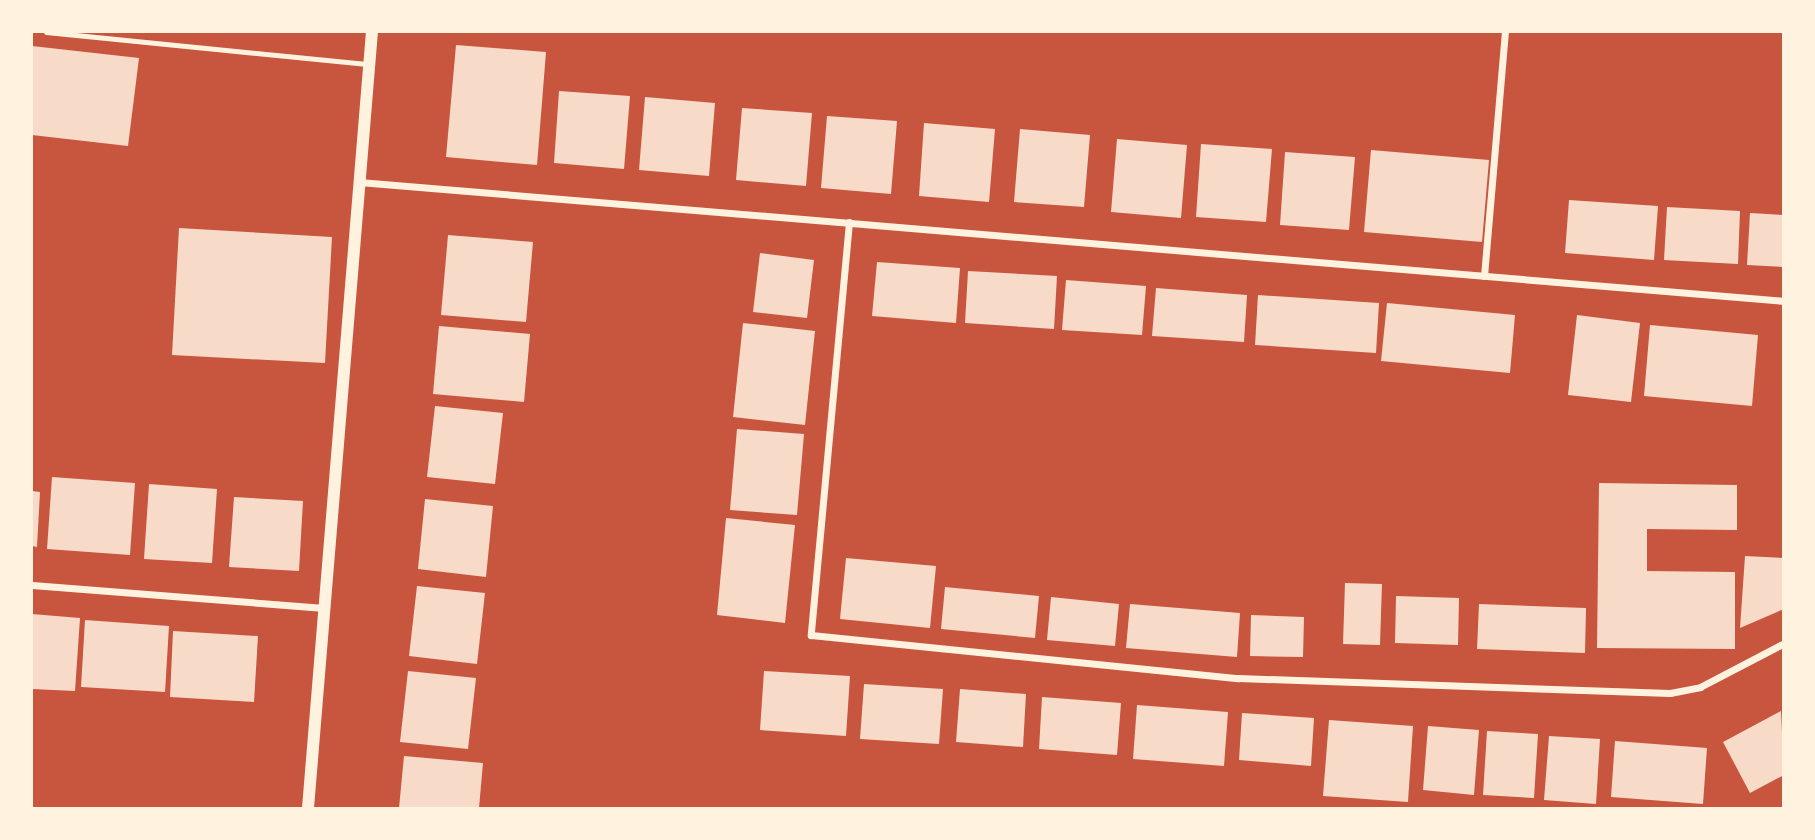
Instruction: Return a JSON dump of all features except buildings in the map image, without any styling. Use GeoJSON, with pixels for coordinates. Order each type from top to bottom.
{"type":"FeatureCollection","features":[{"type":"Feature","properties":{"kind":"street"},"geometry":{"type":"LineString","coordinates":[[308,808],[372,32]]}},
{"type":"Feature","properties":{"kind":"street"},"geometry":{"type":"LineString","coordinates":[[1484,276],[1505,32]]}},
{"type":"Feature","properties":{"kind":"street"},"geometry":{"type":"LineString","coordinates":[[358,182],[1783,302]]}},
{"type":"Feature","properties":{"kind":"street"},"geometry":{"type":"LineString","coordinates":[[849,222],[811,635],[1238,678],[1670,693],[1700,687],[1783,643]]}},
{"type":"Feature","properties":{"kind":"street"},"geometry":{"type":"LineString","coordinates":[[32,585],[324,608]]}},
{"type":"Feature","properties":{"kind":"lane"},"geometry":{"type":"LineString","coordinates":[[46,32],[369,64]]}}]}
